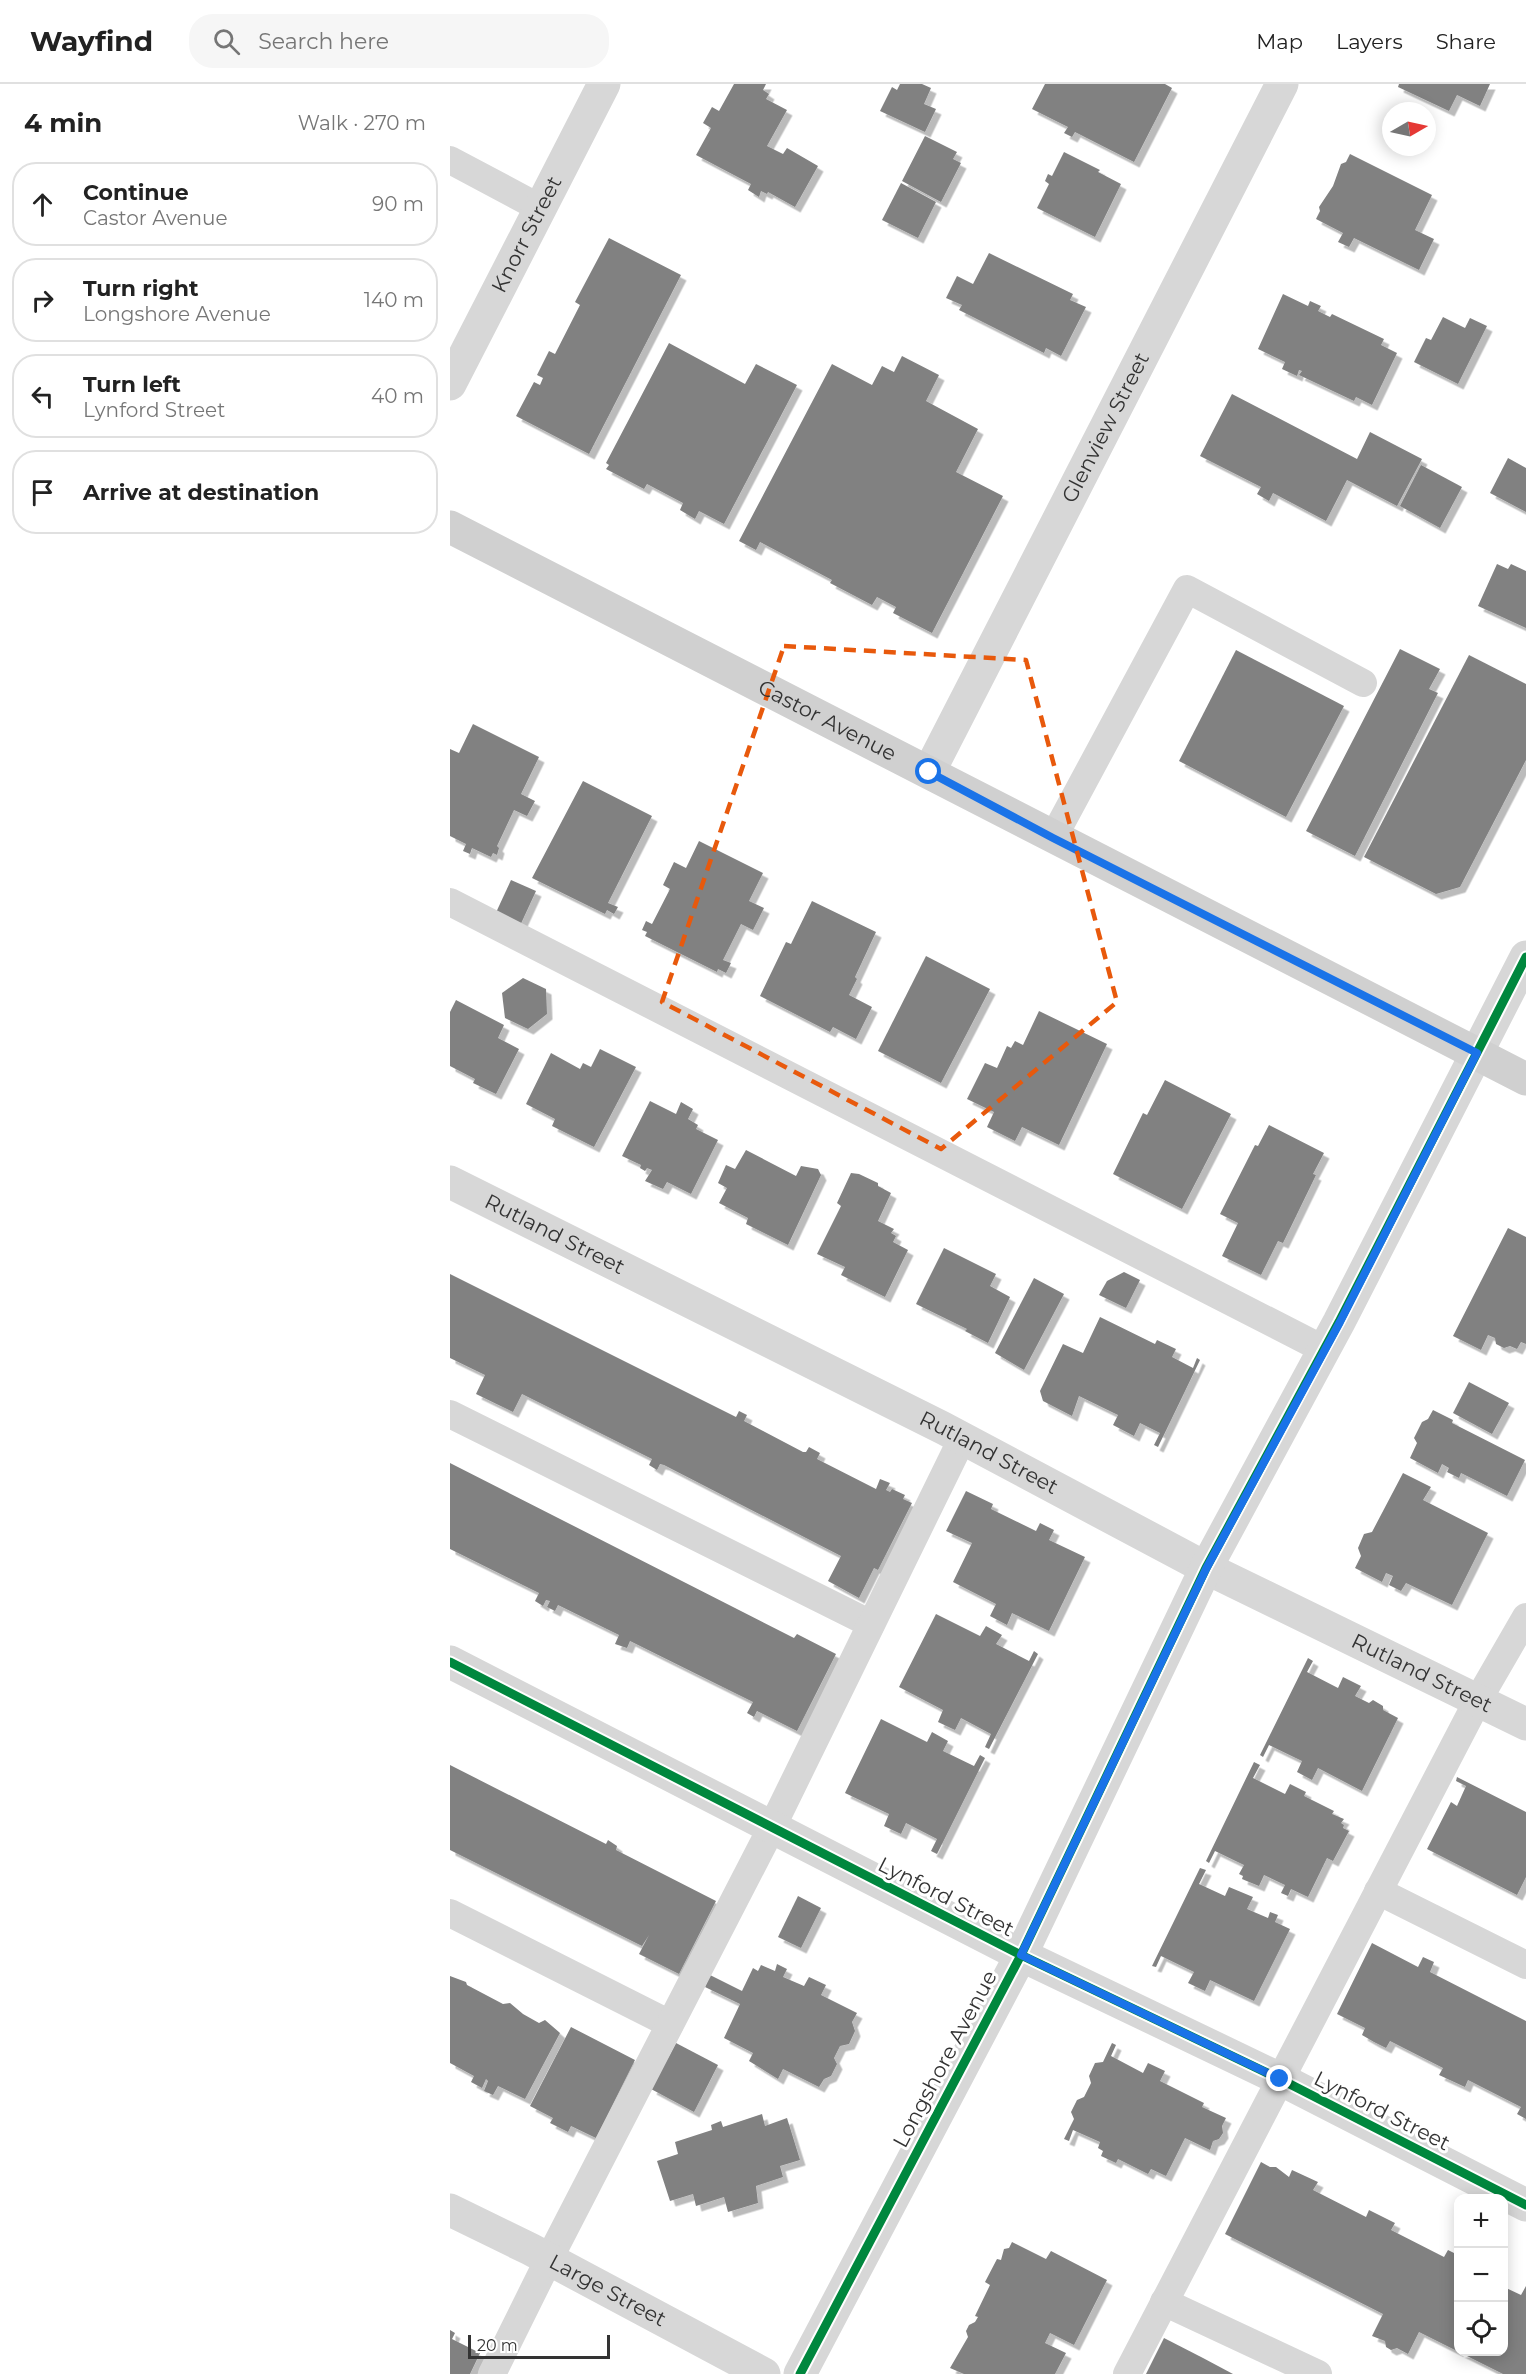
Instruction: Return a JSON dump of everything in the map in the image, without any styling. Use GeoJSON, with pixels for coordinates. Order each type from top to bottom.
{"type":"FeatureCollection","features":[{"type":"Feature","properties":{"kind":"main road","name":"Castor Avenue"},"geometry":{"type":"LineString","coordinates":[[450,527],[1526,1079]]}},
{"type":"Feature","properties":{"kind":"street","name":"Knorr Street"},"geometry":{"type":"LineString","coordinates":[[450,384],[542,209],[604,84]]}},
{"type":"Feature","properties":{"kind":"street","name":"Glenview Street"},"geometry":{"type":"LineString","coordinates":[[929,772],[1282,84]]}},
{"type":"Feature","properties":{"kind":"street","name":"Longshore Avenue"},"geometry":{"type":"LineString","coordinates":[[800,2374],[1021,1955],[1206,1569],[1325,1350],[1526,957]]}},
{"type":"Feature","properties":{"kind":"street","name":"Rutland Street"},"geometry":{"type":"LineString","coordinates":[[450,1182],[962,1439],[1206,1569],[1526,1724]]}},
{"type":"Feature","properties":{"kind":"street","name":"Lynford Street"},"geometry":{"type":"LineString","coordinates":[[450,1662],[1021,1955],[1280,2079],[1526,2205]]}},
{"type":"Feature","properties":{"kind":"street","name":"Large Street"},"geometry":{"type":"LineString","coordinates":[[450,2210],[549,2259],[765,2374]]}},
{"type":"Feature","properties":{"kind":"lane"},"geometry":{"type":"LineString","coordinates":[[450,160],[542,209]]}},
{"type":"Feature","properties":{"kind":"lane"},"geometry":{"type":"LineString","coordinates":[[1053,838],[1187,590],[1363,683]]}},
{"type":"Feature","properties":{"kind":"lane"},"geometry":{"type":"LineString","coordinates":[[450,902],[1325,1350]]}},
{"type":"Feature","properties":{"kind":"lane"},"geometry":{"type":"LineString","coordinates":[[450,1414],[871,1624]]}},
{"type":"Feature","properties":{"kind":"lane"},"geometry":{"type":"LineString","coordinates":[[492,2374],[772,1827],[962,1439]]}},
{"type":"Feature","properties":{"kind":"lane"},"geometry":{"type":"LineString","coordinates":[[1127,2374],[1478,1700],[1526,1617]]}},
{"type":"Feature","properties":{"kind":"lane"},"geometry":{"type":"LineString","coordinates":[[1378,1891],[1526,1965]]}},
{"type":"Feature","properties":{"kind":"lane"},"geometry":{"type":"LineString","coordinates":[[450,1913],[670,2024]]}},
{"type":"Feature","properties":{"kind":"lane"},"geometry":{"type":"LineString","coordinates":[[1164,2302],[1318,2374]]}},
{"type":"Feature","properties":{"kind":"highlighted area"},"geometry":{"type":"Polygon","coordinates":[[[784,646],[1026,660],[1117,1002],[941,1149],[662,1002],[784,646]]]}},
{"type":"Feature","properties":{"kind":"building"},"geometry":{"type":"Polygon","coordinates":[[[734,84],[766,84],[763,90],[769,94],[766,99],[787,110],[767,146],[783,154],[787,148],[818,166],[795,207],[768,192],[767,194],[761,191],[759,197],[748,190],[751,184],[696,155],[711,128],[703,123],[712,107],[719,111],[734,84]]]}},
{"type":"Feature","properties":{"kind":"building"},"geometry":{"type":"Polygon","coordinates":[[[900,84],[922,84],[931,88],[924,104],[936,109],[925,132],[880,111],[892,87],[897,90],[900,84]]]}},
{"type":"Feature","properties":{"kind":"building"},"geometry":{"type":"Polygon","coordinates":[[[1045,84],[1165,84],[1172,88],[1134,162],[1075,132],[1072,137],[1064,133],[1068,127],[1032,109],[1045,84]]]}},
{"type":"Feature","properties":{"kind":"building"},"geometry":{"type":"Polygon","coordinates":[[[1399,84],[1490,84],[1480,106],[1457,95],[1449,111],[1436,105],[1436,102],[1430,102],[1398,87],[1399,84]]]}},
{"type":"Feature","properties":{"kind":"building"},"geometry":{"type":"Polygon","coordinates":[[[925,136],[957,152],[953,159],[961,163],[941,202],[902,181],[925,136]]]}},
{"type":"Feature","properties":{"kind":"building"},"geometry":{"type":"Polygon","coordinates":[[[1064,152],[1100,170],[1098,172],[1121,184],[1095,237],[1037,208],[1049,184],[1045,181],[1048,174],[1052,176],[1064,152]]]}},
{"type":"Feature","properties":{"kind":"building"},"geometry":{"type":"Polygon","coordinates":[[[1350,154],[1432,195],[1415,230],[1434,239],[1419,270],[1354,238],[1349,247],[1338,242],[1343,233],[1316,219],[1320,211],[1319,207],[1333,186],[1341,164],[1346,162],[1350,154]]]}},
{"type":"Feature","properties":{"kind":"building"},"geometry":{"type":"Polygon","coordinates":[[[901,183],[936,202],[918,238],[882,220],[901,183]]]}},
{"type":"Feature","properties":{"kind":"building"},"geometry":{"type":"Polygon","coordinates":[[[609,238],[681,275],[589,454],[516,416],[534,382],[540,385],[543,378],[537,375],[549,351],[555,354],[580,305],[575,302],[609,238]]]}},
{"type":"Feature","properties":{"kind":"building"},"geometry":{"type":"Polygon","coordinates":[[[989,253],[1073,294],[1070,300],[1086,307],[1061,356],[1046,348],[1044,353],[959,310],[962,305],[946,298],[957,276],[973,284],[989,253]]]}},
{"type":"Feature","properties":{"kind":"building"},"geometry":{"type":"Polygon","coordinates":[[[1283,294],[1308,306],[1310,301],[1321,306],[1318,311],[1330,317],[1332,314],[1384,339],[1381,345],[1397,353],[1372,405],[1356,397],[1354,401],[1299,375],[1302,371],[1299,370],[1297,376],[1282,369],[1285,362],[1258,349],[1283,294]]]}},
{"type":"Feature","properties":{"kind":"building"},"geometry":{"type":"Polygon","coordinates":[[[1443,317],[1465,328],[1470,318],[1487,326],[1458,384],[1414,362],[1426,338],[1431,340],[1443,317]]]}},
{"type":"Feature","properties":{"kind":"building"},"geometry":{"type":"Polygon","coordinates":[[[669,343],[745,384],[756,364],[797,385],[724,524],[699,511],[695,519],[680,510],[683,503],[647,484],[644,489],[606,469],[609,465],[606,463],[669,343]]]}},
{"type":"Feature","properties":{"kind":"building"},"geometry":{"type":"Polygon","coordinates":[[[902,356],[939,375],[926,401],[978,429],[956,472],[1003,496],[932,633],[893,613],[896,607],[877,597],[872,605],[830,583],[832,580],[760,542],[756,550],[739,541],[832,364],[872,385],[882,366],[894,372],[902,356]]]}},
{"type":"Feature","properties":{"kind":"building"},"geometry":{"type":"Polygon","coordinates":[[[1232,394],[1357,459],[1370,432],[1422,459],[1397,506],[1347,480],[1326,521],[1273,493],[1269,501],[1257,494],[1261,487],[1200,456],[1232,394]]]}},
{"type":"Feature","properties":{"kind":"building"},"geometry":{"type":"Polygon","coordinates":[[[1508,458],[1526,468],[1526,512],[1490,493],[1508,458]]]}},
{"type":"Feature","properties":{"kind":"building"},"geometry":{"type":"Polygon","coordinates":[[[1421,465],[1462,487],[1440,528],[1400,506],[1421,465]]]}},
{"type":"Feature","properties":{"kind":"building"},"geometry":{"type":"Polygon","coordinates":[[[1497,564],[1508,569],[1511,564],[1526,571],[1526,628],[1478,606],[1497,564]]]}},
{"type":"Feature","properties":{"kind":"building"},"geometry":{"type":"Polygon","coordinates":[[[1400,649],[1440,669],[1429,689],[1438,693],[1355,856],[1306,831],[1400,649]]]}},
{"type":"Feature","properties":{"kind":"building"},"geometry":{"type":"Polygon","coordinates":[[[1236,650],[1344,706],[1286,817],[1179,761],[1236,650]]]}},
{"type":"Feature","properties":{"kind":"building"},"geometry":{"type":"Polygon","coordinates":[[[1469,655],[1526,684],[1526,760],[1460,887],[1436,894],[1364,857],[1469,655]]]}},
{"type":"Feature","properties":{"kind":"building"},"geometry":{"type":"Polygon","coordinates":[[[473,724],[539,757],[521,794],[535,801],[527,816],[514,810],[497,846],[499,848],[497,855],[493,853],[491,857],[472,848],[470,854],[463,851],[466,844],[450,836],[450,749],[459,753],[473,724]]]}},
{"type":"Feature","properties":{"kind":"building"},"geometry":{"type":"Polygon","coordinates":[[[583,781],[652,816],[608,903],[618,907],[614,914],[607,910],[605,914],[532,878],[583,781]]]}},
{"type":"Feature","properties":{"kind":"building"},"geometry":{"type":"Polygon","coordinates":[[[699,841],[763,873],[749,901],[764,908],[753,930],[741,924],[723,960],[731,963],[726,973],[718,969],[717,972],[645,936],[647,932],[642,930],[646,921],[652,924],[670,889],[663,885],[674,862],[686,868],[699,841]]]}},
{"type":"Feature","properties":{"kind":"building"},"geometry":{"type":"Polygon","coordinates":[[[511,880],[536,891],[518,930],[493,919],[511,880]]]}},
{"type":"Feature","properties":{"kind":"building"},"geometry":{"type":"Polygon","coordinates":[[[812,901],[876,932],[849,995],[872,1007],[856,1039],[833,1027],[830,1032],[760,996],[786,942],[791,944],[812,901]]]}},
{"type":"Feature","properties":{"kind":"building"},"geometry":{"type":"Polygon","coordinates":[[[926,956],[990,989],[941,1083],[878,1051],[926,956]]]}},
{"type":"Feature","properties":{"kind":"building"},"geometry":{"type":"Polygon","coordinates":[[[523,978],[546,989],[547,1014],[528,1029],[505,1018],[502,993],[523,978]]]}},
{"type":"Feature","properties":{"kind":"building"},"geometry":{"type":"Polygon","coordinates":[[[456,1000],[504,1025],[498,1038],[519,1049],[496,1094],[473,1083],[475,1079],[450,1066],[450,1012],[456,1000]]]}},
{"type":"Feature","properties":{"kind":"building"},"geometry":{"type":"Polygon","coordinates":[[[1039,1011],[1107,1044],[1059,1145],[1022,1127],[1015,1141],[987,1127],[994,1112],[967,1099],[985,1063],[997,1068],[1007,1046],[1011,1048],[1015,1041],[1023,1045],[1039,1011]]]}},
{"type":"Feature","properties":{"kind":"building"},"geometry":{"type":"Polygon","coordinates":[[[600,1049],[636,1067],[594,1147],[552,1126],[555,1119],[526,1104],[551,1053],[580,1069],[583,1063],[591,1067],[600,1049]]]}},
{"type":"Feature","properties":{"kind":"building"},"geometry":{"type":"Polygon","coordinates":[[[1165,1080],[1231,1114],[1182,1209],[1113,1174],[1143,1113],[1147,1115],[1165,1080]]]}},
{"type":"Feature","properties":{"kind":"building"},"geometry":{"type":"Polygon","coordinates":[[[650,1101],[676,1114],[681,1102],[693,1109],[688,1119],[698,1125],[696,1129],[718,1140],[691,1194],[667,1182],[663,1189],[645,1181],[652,1170],[647,1168],[645,1171],[640,1168],[641,1165],[622,1156],[650,1101]]]}},
{"type":"Feature","properties":{"kind":"building"},"geometry":{"type":"Polygon","coordinates":[[[1269,1125],[1324,1153],[1313,1174],[1316,1175],[1283,1243],[1278,1241],[1261,1275],[1222,1256],[1238,1223],[1220,1214],[1255,1145],[1258,1146],[1269,1125]]]}},
{"type":"Feature","properties":{"kind":"building"},"geometry":{"type":"Polygon","coordinates":[[[746,1150],[796,1176],[801,1166],[818,1169],[821,1175],[788,1245],[746,1224],[748,1218],[719,1203],[727,1188],[718,1183],[726,1165],[735,1169],[746,1150]]]}},
{"type":"Feature","properties":{"kind":"building"},"geometry":{"type":"Polygon","coordinates":[[[851,1173],[859,1174],[878,1183],[878,1186],[891,1193],[878,1221],[894,1229],[891,1233],[896,1236],[893,1242],[908,1250],[885,1297],[841,1275],[845,1267],[817,1254],[841,1206],[837,1203],[851,1173]]]}},
{"type":"Feature","properties":{"kind":"building"},"geometry":{"type":"Polygon","coordinates":[[[1508,1228],[1526,1237],[1526,1344],[1521,1342],[1517,1349],[1510,1346],[1504,1348],[1496,1344],[1495,1338],[1488,1335],[1481,1350],[1453,1336],[1508,1228]]]}},
{"type":"Feature","properties":{"kind":"building"},"geometry":{"type":"Polygon","coordinates":[[[944,1248],[996,1274],[990,1286],[1010,1297],[988,1343],[965,1331],[967,1329],[916,1304],[944,1248]]]}},
{"type":"Feature","properties":{"kind":"building"},"geometry":{"type":"Polygon","coordinates":[[[1124,1272],[1140,1280],[1126,1308],[1099,1295],[1107,1281],[1124,1272]]]}},
{"type":"Feature","properties":{"kind":"building"},"geometry":{"type":"Polygon","coordinates":[[[450,1274],[736,1417],[739,1411],[747,1415],[744,1421],[803,1452],[806,1452],[809,1447],[820,1453],[817,1459],[876,1489],[880,1479],[890,1483],[886,1490],[890,1492],[892,1489],[905,1495],[903,1499],[912,1503],[878,1570],[874,1568],[859,1598],[828,1581],[841,1556],[664,1465],[660,1464],[657,1470],[649,1465],[652,1459],[522,1394],[513,1412],[476,1394],[485,1375],[450,1358],[450,1274]]]}},
{"type":"Feature","properties":{"kind":"building"},"geometry":{"type":"Polygon","coordinates":[[[1034,1278],[1064,1294],[1024,1370],[995,1353],[1034,1278]]]}},
{"type":"Feature","properties":{"kind":"building"},"geometry":{"type":"Polygon","coordinates":[[[1100,1317],[1155,1344],[1157,1340],[1176,1349],[1172,1357],[1193,1368],[1197,1358],[1200,1360],[1158,1447],[1154,1445],[1160,1433],[1140,1423],[1134,1436],[1113,1425],[1118,1415],[1079,1396],[1072,1416],[1043,1401],[1040,1391],[1063,1344],[1083,1353],[1100,1317]]]}},
{"type":"Feature","properties":{"kind":"building"},"geometry":{"type":"Polygon","coordinates":[[[1469,1382],[1509,1403],[1492,1434],[1453,1413],[1469,1382]]]}},
{"type":"Feature","properties":{"kind":"building"},"geometry":{"type":"Polygon","coordinates":[[[1433,1410],[1453,1420],[1452,1423],[1525,1460],[1507,1496],[1461,1473],[1459,1478],[1447,1472],[1449,1468],[1442,1464],[1438,1473],[1410,1458],[1417,1443],[1414,1438],[1422,1422],[1428,1419],[1433,1410]]]}},
{"type":"Feature","properties":{"kind":"building"},"geometry":{"type":"Polygon","coordinates":[[[450,1463],[794,1638],[797,1634],[836,1654],[797,1731],[757,1711],[754,1717],[747,1713],[753,1702],[630,1641],[627,1648],[615,1644],[619,1635],[558,1605],[555,1611],[547,1607],[550,1601],[546,1600],[543,1606],[535,1601],[539,1593],[450,1549],[450,1463]]]}},
{"type":"Feature","properties":{"kind":"building"},"geometry":{"type":"Polygon","coordinates":[[[1403,1473],[1431,1487],[1423,1500],[1488,1533],[1452,1605],[1406,1583],[1401,1591],[1389,1585],[1393,1576],[1386,1573],[1382,1582],[1355,1568],[1361,1556],[1358,1548],[1364,1534],[1372,1532],[1403,1473]]]}},
{"type":"Feature","properties":{"kind":"building"},"geometry":{"type":"Polygon","coordinates":[[[966,1491],[993,1504],[991,1509],[1036,1531],[1040,1523],[1054,1530],[1049,1540],[1085,1557],[1049,1631],[1012,1613],[1007,1625],[990,1616],[996,1604],[953,1582],[972,1543],[946,1531],[966,1491]]]}},
{"type":"Feature","properties":{"kind":"building"},"geometry":{"type":"Polygon","coordinates":[[[936,1614],[980,1636],[986,1626],[1002,1635],[996,1644],[1029,1661],[1034,1651],[1038,1654],[989,1749],[985,1747],[991,1734],[961,1718],[955,1730],[938,1722],[943,1710],[899,1687],[936,1614]]]}},
{"type":"Feature","properties":{"kind":"building"},"geometry":{"type":"Polygon","coordinates":[[[1308,1658],[1313,1661],[1307,1672],[1338,1688],[1343,1677],[1361,1686],[1355,1696],[1369,1703],[1373,1700],[1383,1706],[1383,1710],[1398,1718],[1362,1791],[1318,1768],[1312,1780],[1297,1772],[1302,1761],[1269,1745],[1263,1757],[1260,1755],[1308,1658]]]}},
{"type":"Feature","properties":{"kind":"building"},"geometry":{"type":"Polygon","coordinates":[[[881,1719],[927,1742],[932,1732],[948,1741],[943,1751],[974,1766],[980,1755],[985,1758],[937,1854],[931,1851],[937,1839],[906,1823],[901,1834],[884,1826],[889,1814],[845,1793],[881,1719]]]}},
{"type":"Feature","properties":{"kind":"building"},"geometry":{"type":"Polygon","coordinates":[[[1254,1762],[1260,1765],[1253,1778],[1285,1794],[1290,1784],[1306,1792],[1304,1796],[1334,1811],[1332,1814],[1344,1819],[1341,1823],[1344,1825],[1343,1828],[1349,1831],[1333,1861],[1327,1858],[1308,1897],[1291,1889],[1288,1896],[1281,1893],[1285,1885],[1264,1875],[1259,1886],[1242,1879],[1243,1876],[1239,1874],[1244,1865],[1215,1851],[1209,1863],[1206,1861],[1254,1762]]]}},
{"type":"Feature","properties":{"kind":"building"},"geometry":{"type":"Polygon","coordinates":[[[450,1765],[606,1844],[608,1840],[617,1846],[616,1850],[716,1901],[679,1974],[639,1954],[649,1935],[642,1946],[450,1850],[450,1765]]]}},
{"type":"Feature","properties":{"kind":"building"},"geometry":{"type":"Polygon","coordinates":[[[1457,1777],[1526,1812],[1526,1877],[1517,1895],[1427,1849],[1451,1802],[1457,1806],[1466,1786],[1456,1781],[1457,1777]]]}},
{"type":"Feature","properties":{"kind":"building"},"geometry":{"type":"Polygon","coordinates":[[[1200,1868],[1206,1870],[1199,1884],[1225,1896],[1229,1887],[1253,1897],[1247,1909],[1268,1918],[1270,1912],[1278,1915],[1275,1922],[1290,1929],[1254,2001],[1210,1980],[1205,1991],[1188,1983],[1194,1972],[1161,1956],[1156,1967],[1152,1966],[1200,1868]]]}},
{"type":"Feature","properties":{"kind":"building"},"geometry":{"type":"Polygon","coordinates":[[[798,1896],[821,1908],[801,1948],[778,1937],[798,1896]]]}},
{"type":"Feature","properties":{"kind":"building"},"geometry":{"type":"Polygon","coordinates":[[[1372,1943],[1418,1967],[1423,1957],[1434,1962],[1430,1972],[1526,2021],[1526,2119],[1517,2114],[1521,2107],[1468,2080],[1465,2087],[1439,2075],[1443,2068],[1390,2041],[1386,2048],[1374,2042],[1362,2035],[1365,2028],[1337,2014],[1372,1943]]]}},
{"type":"Feature","properties":{"kind":"building"},"geometry":{"type":"Polygon","coordinates":[[[777,1964],[787,1969],[783,1977],[804,1986],[809,1977],[826,1985],[821,1995],[857,2013],[852,2022],[855,2031],[849,2044],[840,2046],[834,2058],[837,2064],[831,2076],[824,2079],[819,2087],[783,2069],[778,2079],[749,2061],[753,2053],[724,2038],[740,2004],[705,1987],[710,1975],[742,1991],[753,1968],[758,1971],[761,1965],[775,1971],[777,1964]]]}},
{"type":"Feature","properties":{"kind":"building"},"geometry":{"type":"Polygon","coordinates":[[[450,1976],[466,1982],[467,1985],[503,2004],[510,2003],[539,2023],[545,2020],[560,2033],[525,2099],[498,2086],[493,2095],[484,2091],[488,2081],[486,2079],[482,2088],[471,2082],[474,2076],[450,2063],[450,1976]]]}},
{"type":"Feature","properties":{"kind":"building"},"geometry":{"type":"Polygon","coordinates":[[[571,2027],[635,2060],[596,2138],[571,2126],[568,2132],[550,2123],[553,2118],[530,2106],[571,2027]]]}},
{"type":"Feature","properties":{"kind":"building"},"geometry":{"type":"Polygon","coordinates":[[[676,2043],[718,2065],[694,2112],[651,2089],[676,2043]]]}},
{"type":"Feature","properties":{"kind":"building"},"geometry":{"type":"Polygon","coordinates":[[[1112,2043],[1116,2045],[1111,2056],[1143,2073],[1148,2063],[1165,2071],[1160,2081],[1204,2103],[1202,2107],[1226,2118],[1222,2126],[1223,2133],[1219,2139],[1213,2141],[1210,2150],[1185,2138],[1166,2176],[1151,2169],[1148,2174],[1118,2159],[1116,2163],[1101,2156],[1103,2151],[1098,2148],[1100,2142],[1073,2130],[1069,2141],[1064,2139],[1074,2119],[1071,2112],[1077,2100],[1084,2097],[1091,2083],[1089,2076],[1095,2063],[1103,2062],[1112,2043]]]}},
{"type":"Feature","properties":{"kind":"building"},"geometry":{"type":"Polygon","coordinates":[[[762,2114],[765,2126],[787,2118],[800,2160],[780,2166],[783,2177],[756,2186],[758,2203],[728,2212],[724,2197],[696,2206],[693,2194],[670,2201],[657,2161],[678,2154],[675,2142],[712,2130],[711,2125],[721,2121],[723,2127],[762,2114]]]}},
{"type":"Feature","properties":{"kind":"building"},"geometry":{"type":"Polygon","coordinates":[[[1261,2162],[1270,2167],[1276,2167],[1289,2177],[1292,2170],[1318,2182],[1313,2190],[1366,2217],[1369,2210],[1395,2223],[1391,2230],[1444,2257],[1448,2250],[1454,2253],[1454,2350],[1419,2332],[1408,2354],[1397,2348],[1391,2350],[1386,2347],[1385,2341],[1372,2336],[1383,2314],[1225,2234],[1261,2162]]]}},
{"type":"Feature","properties":{"kind":"building"},"geometry":{"type":"Polygon","coordinates":[[[1012,2242],[1046,2259],[1051,2251],[1107,2280],[1074,2345],[1050,2333],[1045,2343],[1066,2353],[1055,2374],[964,2374],[950,2368],[968,2337],[966,2331],[969,2325],[978,2317],[975,2316],[990,2285],[985,2282],[997,2259],[1001,2260],[1004,2249],[1009,2248],[1012,2242]]]}},
{"type":"Feature","properties":{"kind":"building"},"geometry":{"type":"Polygon","coordinates":[[[1526,2286],[1526,2374],[1503,2374],[1467,2356],[1508,2356],[1508,2289],[1521,2295],[1526,2286]]]}},
{"type":"Feature","properties":{"kind":"building"},"geometry":{"type":"Polygon","coordinates":[[[450,2330],[455,2333],[452,2339],[480,2353],[470,2374],[450,2374],[450,2330]]]}},
{"type":"Feature","properties":{"kind":"building"},"geometry":{"type":"Polygon","coordinates":[[[1164,2338],[1203,2358],[1233,2374],[1146,2374],[1164,2338]]]}},
{"type":"Feature","properties":{"kind":"cycle path"},"geometry":{"type":"LineString","coordinates":[[800,2374],[1021,1955],[1206,1568],[1339,1322],[1526,957]]}},
{"type":"Feature","properties":{"kind":"cycle path"},"geometry":{"type":"LineString","coordinates":[[450,1662],[1021,1955],[1280,2079],[1526,2205]]}},
{"type":"Feature","properties":{"kind":"route"},"geometry":{"type":"LineString","coordinates":[[929,772],[1053,838],[1477,1053],[1340,1322],[1206,1569],[1021,1955],[1280,2079]]}}]}
